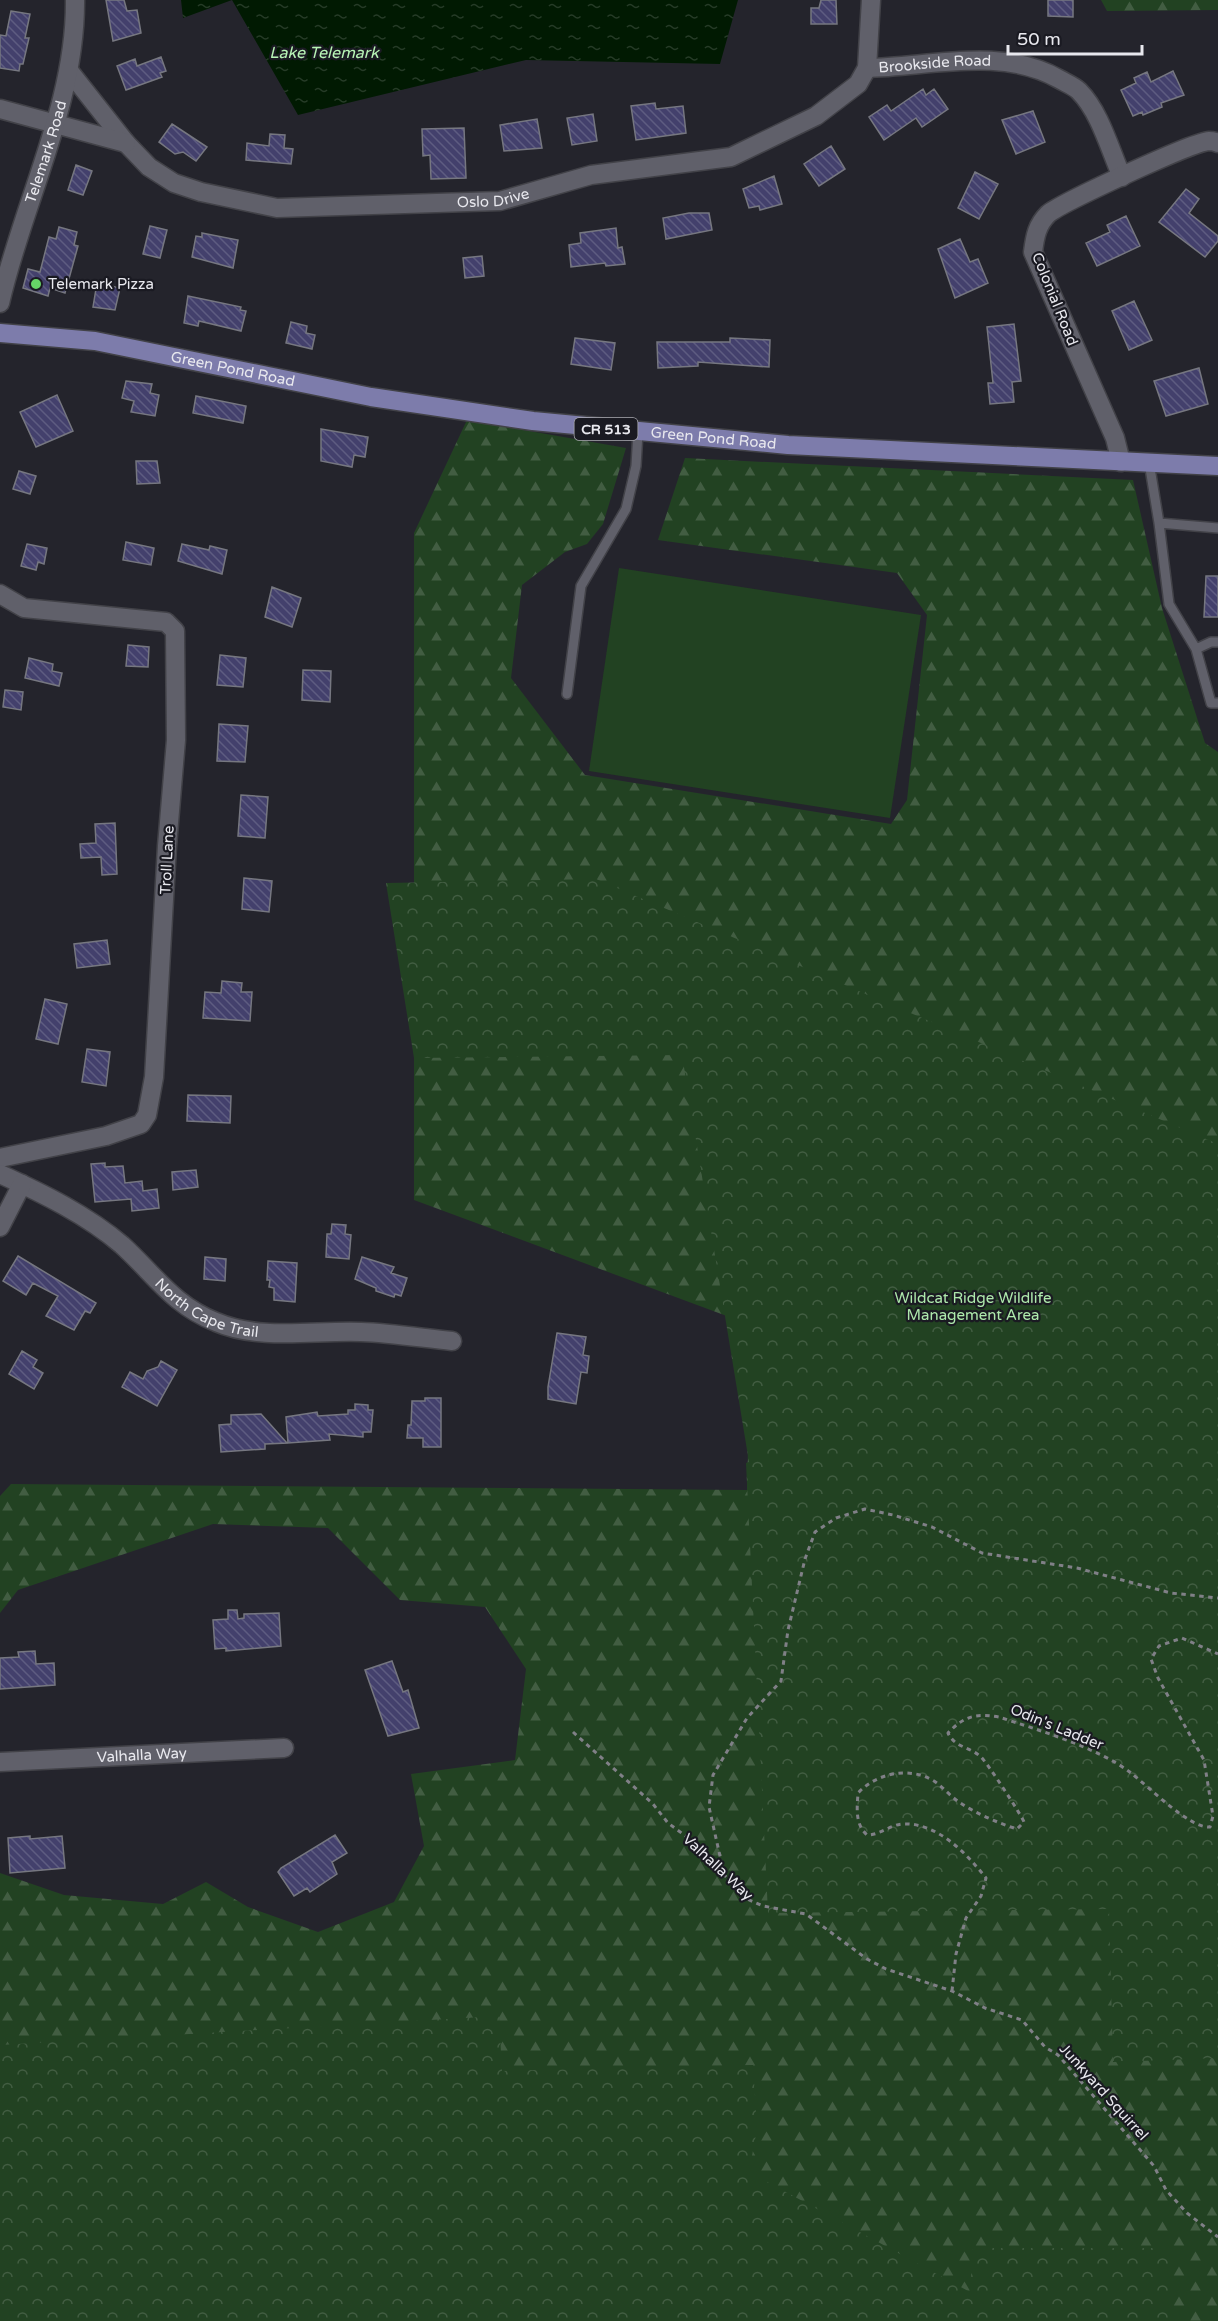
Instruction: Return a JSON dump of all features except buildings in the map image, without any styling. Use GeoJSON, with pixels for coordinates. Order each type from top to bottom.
{"type":"FeatureCollection","features":[{"type":"Feature","properties":{"kind":"main road","name":"Green Pond Road"},"geometry":{"type":"LineString","coordinates":[[0,333],[95,341],[370,397],[463,412],[638,432],[835,448],[1218,466]]}},
{"type":"Feature","properties":{"kind":"street","name":"Telemark Road"},"geometry":{"type":"LineString","coordinates":[[0,303],[70,72],[75,29],[75,0]]}},
{"type":"Feature","properties":{"kind":"street"},"geometry":{"type":"LineString","coordinates":[[867,68],[871,0]]}},
{"type":"Feature","properties":{"kind":"street","name":"Brookside Road"},"geometry":{"type":"LineString","coordinates":[[867,68],[907,68],[958,61],[1003,61],[1048,73],[1078,90],[1091,109],[1122,177]]}},
{"type":"Feature","properties":{"kind":"street","name":"Oslo Drive"},"geometry":{"type":"LineString","coordinates":[[70,72],[126,143],[149,167],[174,183],[265,206],[500,201],[591,175],[731,157],[816,116],[858,84],[867,68]]}},
{"type":"Feature","properties":{"kind":"street"},"geometry":{"type":"LineString","coordinates":[[0,109],[126,143]]}},
{"type":"Feature","properties":{"kind":"street","name":"Colonial Road"},"geometry":{"type":"LineString","coordinates":[[1121,462],[1115,438],[1033,252],[1036,230],[1049,213],[1122,177],[1196,145],[1210,141],[1218,143]]}},
{"type":"Feature","properties":{"kind":"street","name":"Troll Lane"},"geometry":{"type":"LineString","coordinates":[[0,594],[24,608],[166,622],[175,631],[176,740],[167,846],[154,1077],[147,1115],[141,1124],[106,1136],[0,1158]]}},
{"type":"Feature","properties":{"kind":"street","name":"North Cape Trail"},"geometry":{"type":"LineString","coordinates":[[0,1174],[75,1213],[120,1244],[169,1294],[187,1308],[218,1323],[248,1331],[362,1332],[452,1341]]}},
{"type":"Feature","properties":{"kind":"street"},"geometry":{"type":"LineString","coordinates":[[0,1227],[22,1184]]}},
{"type":"Feature","properties":{"kind":"street","name":"Valhalla Way"},"geometry":{"type":"LineString","coordinates":[[0,1762],[284,1748]]}},
{"type":"Feature","properties":{"kind":"lane"},"geometry":{"type":"LineString","coordinates":[[567,694],[581,586],[626,508],[636,466],[638,432]]}},
{"type":"Feature","properties":{"kind":"lane"},"geometry":{"type":"LineString","coordinates":[[1149,462],[1170,604],[1196,649],[1210,703],[1218,703]]}},
{"type":"Feature","properties":{"kind":"lane"},"geometry":{"type":"LineString","coordinates":[[1159,522],[1218,528]]}},
{"type":"Feature","properties":{"kind":"lane"},"geometry":{"type":"LineString","coordinates":[[1196,649],[1211,642],[1218,642]]}},
{"type":"Feature","properties":{"kind":"path"},"geometry":{"type":"LineString","coordinates":[[724,1876],[709,1807],[713,1775],[747,1718],[781,1681],[788,1630],[805,1559],[815,1532],[836,1518],[865,1509],[932,1527],[982,1553],[1077,1568],[1171,1593],[1218,1598]]}},
{"type":"Feature","properties":{"kind":"path","name":"Odin's Ladder"},"geometry":{"type":"LineString","coordinates":[[952,1990],[956,1954],[966,1918],[981,1896],[986,1878],[957,1846],[941,1834],[920,1826],[901,1824],[877,1835],[867,1835],[860,1828],[857,1810],[858,1793],[870,1781],[890,1774],[908,1774],[932,1780],[960,1803],[1017,1829],[1024,1822],[1021,1813],[1007,1797],[983,1758],[972,1750],[958,1746],[948,1733],[961,1720],[985,1714],[1032,1728],[1085,1749],[1128,1771],[1182,1815],[1203,1828],[1210,1827],[1213,1816],[1204,1760],[1158,1678],[1151,1659],[1159,1646],[1182,1638],[1218,1654]]}},
{"type":"Feature","properties":{"kind":"path","name":"Valhalla Way"},"geometry":{"type":"LineString","coordinates":[[573,1732],[653,1804],[668,1823],[691,1840],[747,1899],[763,1906],[806,1914],[867,1959],[886,1969],[952,1990]]}},
{"type":"Feature","properties":{"kind":"path","name":"Junkyard Squirrel"},"geometry":{"type":"LineString","coordinates":[[952,1990],[985,2008],[1022,2020],[1045,2047],[1058,2055],[1137,2145],[1186,2213],[1218,2237]]}},
{"type":"Feature","properties":{"kind":"green space"},"geometry":{"type":"Polygon","coordinates":[[[1101,0],[1218,0],[1218,10],[1107,11],[1101,0]]]}},
{"type":"Feature","properties":{"kind":"green space"},"geometry":{"type":"Polygon","coordinates":[[[467,420],[626,448],[603,524],[587,544],[565,552],[522,585],[511,678],[585,775],[891,824],[907,800],[927,615],[897,573],[658,540],[685,458],[1133,480],[1162,608],[1205,743],[1218,752],[1218,2321],[0,2321],[0,1873],[64,1895],[163,1904],[206,1882],[248,1907],[318,1932],[394,1902],[424,1846],[411,1774],[515,1760],[526,1669],[485,1607],[400,1600],[328,1528],[213,1524],[18,1590],[0,1613],[0,1496],[11,1484],[747,1490],[751,1325],[414,1200],[414,533],[467,420]]]}},
{"type":"Feature","properties":{"kind":"green space"},"geometry":{"type":"Polygon","coordinates":[[[619,568],[921,615],[890,818],[589,771],[619,568]]]}},
{"type":"Feature","properties":{"kind":"green space","name":"Wildcat Ridge Wildlife Management Area"},"geometry":{"type":"Polygon","coordinates":[[[596,879],[1218,1144],[1218,2058],[1113,2062],[1109,1909],[768,1913],[746,1463],[749,1462],[682,1055],[414,1058],[386,883],[596,879]]]}},
{"type":"Feature","properties":{"kind":"green space"},"geometry":{"type":"Polygon","coordinates":[[[499,2016],[502,2071],[753,2065],[757,2129],[749,2172],[970,2292],[973,2248],[1170,2248],[1171,2321],[0,2321],[0,2045],[499,2016]]]}},
{"type":"Feature","properties":{"kind":"water"},"geometry":{"type":"Polygon","coordinates":[[[181,0],[232,0],[183,18],[181,0]]]}},
{"type":"Feature","properties":{"kind":"water","name":"Lake Telemark"},"geometry":{"type":"Polygon","coordinates":[[[232,0],[738,0],[720,64],[526,60],[298,115],[232,0]]]}},
{"type":"Feature","properties":{"kind":"place","name":"Telemark Pizza"},"geometry":{"type":"Point","coordinates":[36,284]}}]}
